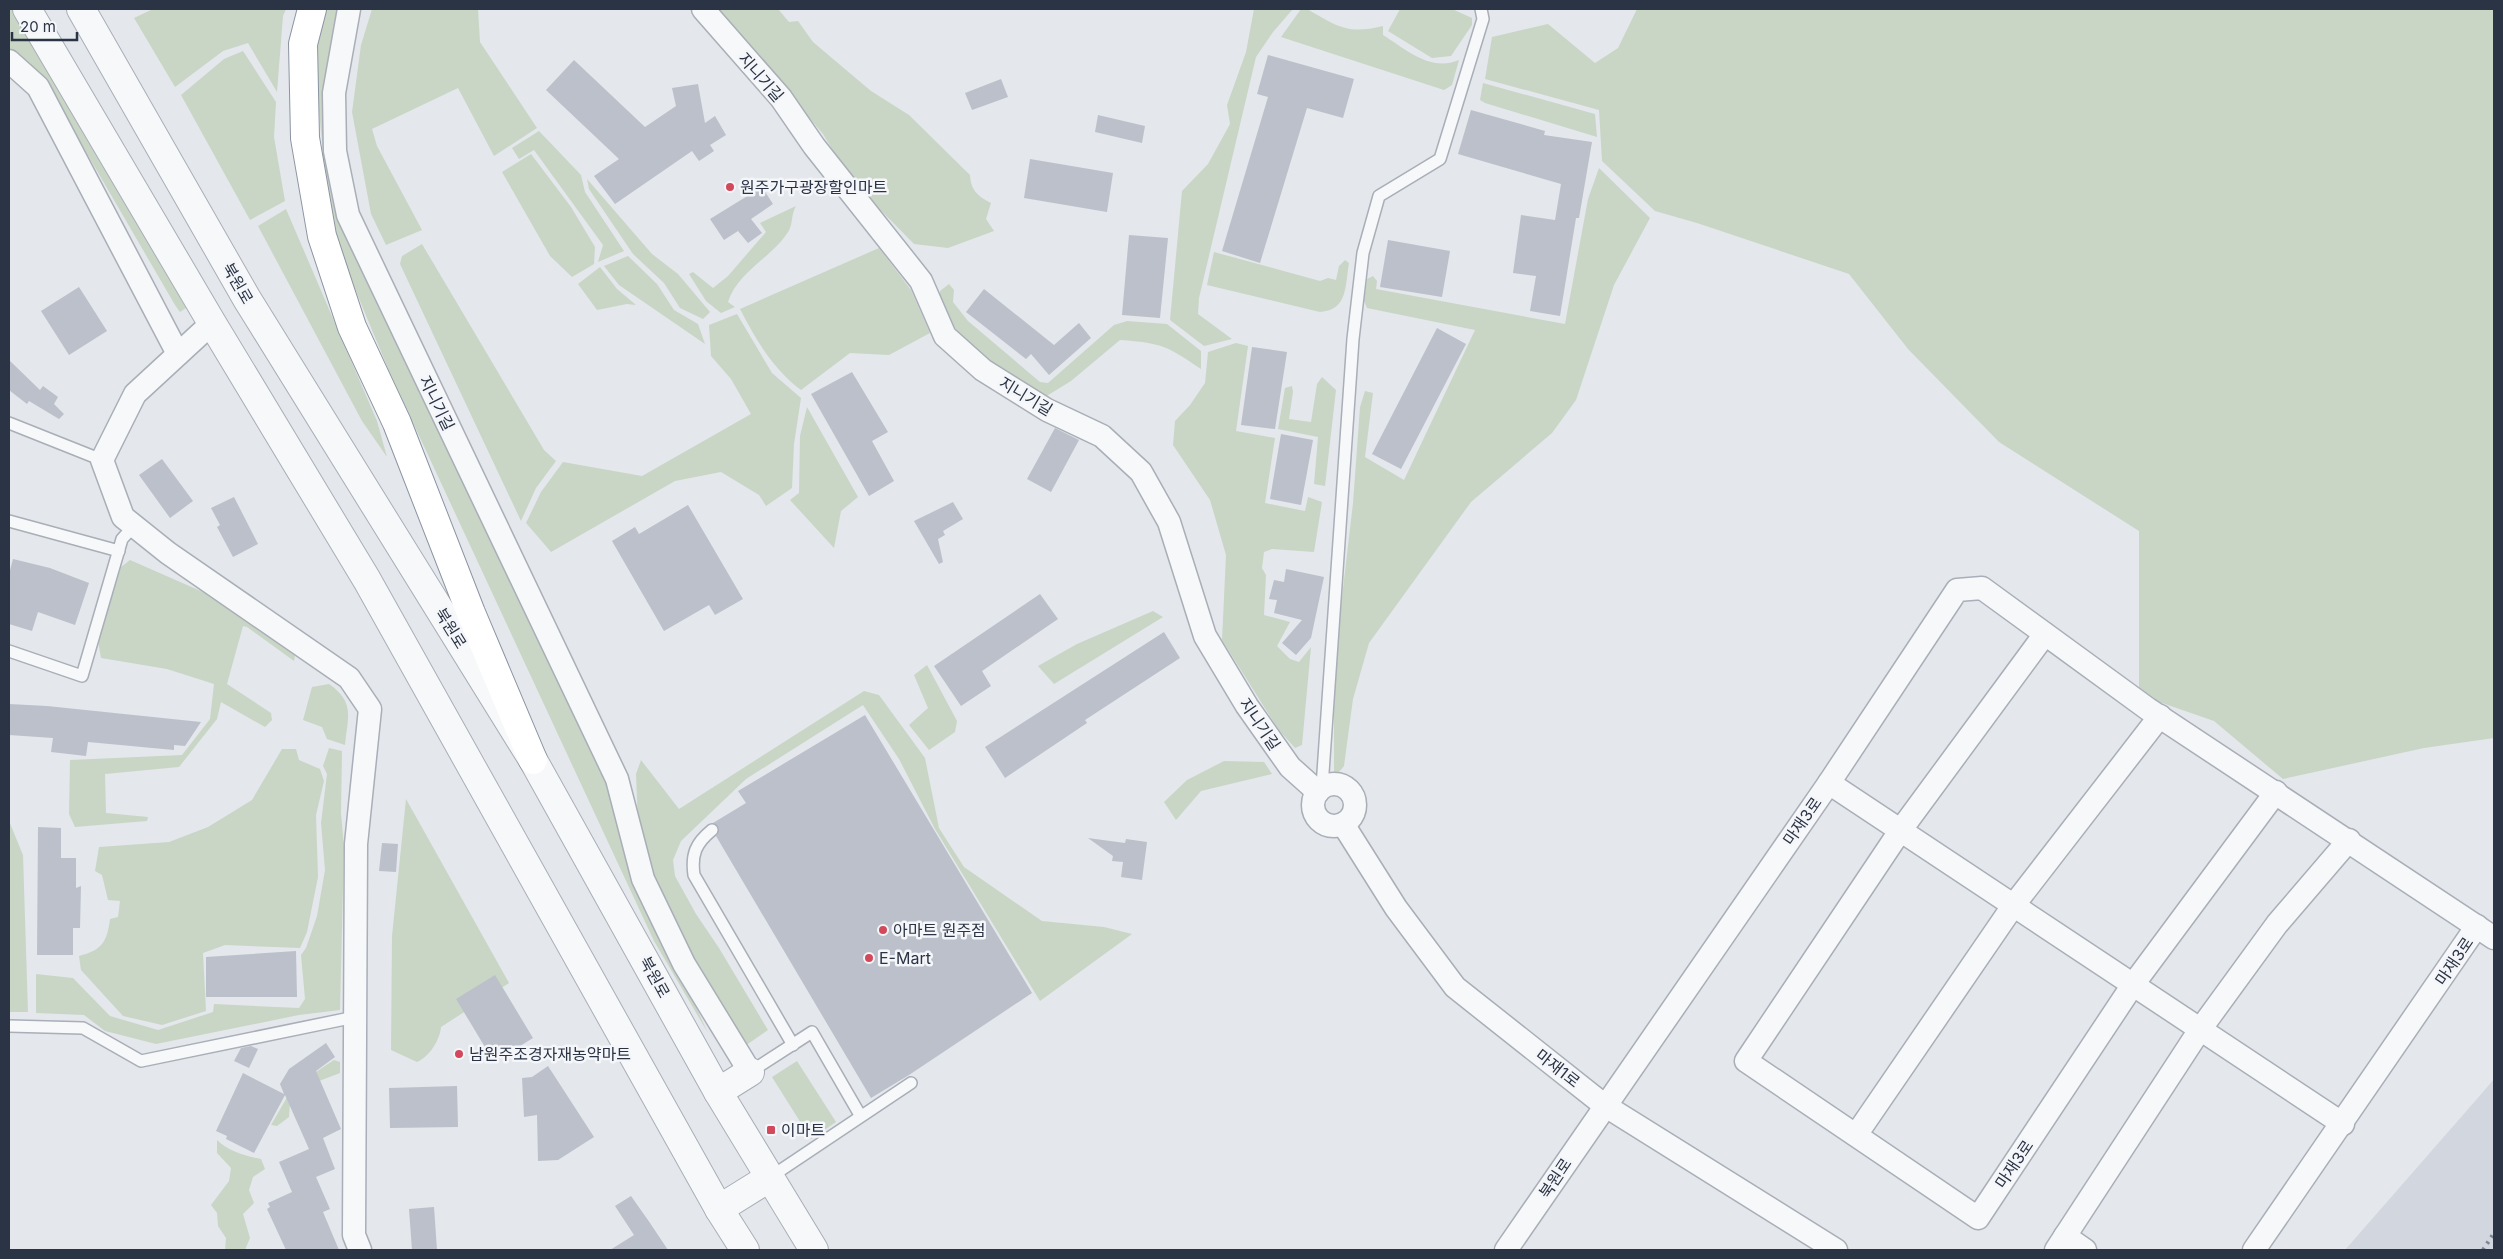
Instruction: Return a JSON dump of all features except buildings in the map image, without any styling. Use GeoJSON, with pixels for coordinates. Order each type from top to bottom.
{"type":"FeatureCollection","features":[{"type":"Feature","properties":{"kind":"highway"},"geometry":{"type":"LineString","coordinates":[[312,9],[303,44],[305,138],[322,236],[352,327],[398,423],[471,612],[533,760]]}},
{"type":"Feature","properties":{"kind":"street"},"geometry":{"type":"LineString","coordinates":[[27,9],[212,323],[367,580],[720,1209],[745,1250]]}},
{"type":"Feature","properties":{"kind":"street","name":"북원로"},"geometry":{"type":"LineString","coordinates":[[81,9],[247,299],[533,760],[718,1092],[814,1250]]}},
{"type":"Feature","properties":{"kind":"street","name":"지니기길"},"geometry":{"type":"LineString","coordinates":[[349,9],[334,93],[335,152],[348,215],[617,779],[643,879],[684,964],[750,1072]]}},
{"type":"Feature","properties":{"kind":"street","name":"지니기길"},"geometry":{"type":"LineString","coordinates":[[703,9],[780,98],[814,146],[921,281],[945,336],[983,370],[1047,410],[1102,436],[1141,472],[1168,522],[1205,636],[1246,706],[1290,767],[1320,790]]}},
{"type":"Feature","properties":{"kind":"street"},"geometry":{"type":"LineString","coordinates":[[9,61],[38,87],[178,354]]}},
{"type":"Feature","properties":{"kind":"street"},"geometry":{"type":"LineString","coordinates":[[247,299],[212,323],[135,394],[102,460],[123,517],[168,554],[349,678],[370,709],[356,844],[354,1235],[360,1250]]}},
{"type":"Feature","properties":{"kind":"street","name":"마재3로"},"geometry":{"type":"LineString","coordinates":[[1604,1105],[1828,783],[1957,590],[1982,588],[2160,716],[2486,932],[2343,1124],[2254,1250]]}},
{"type":"Feature","properties":{"kind":"street","name":"마재3로"},"geometry":{"type":"LineString","coordinates":[[2045,634],[1900,831],[1746,1061],[1978,1218],[2132,986],[2276,792]]}},
{"type":"Feature","properties":{"kind":"street"},"geometry":{"type":"LineString","coordinates":[[1856,1135],[2013,906],[2160,716]]}},
{"type":"Feature","properties":{"kind":"street","name":"마재3로"},"geometry":{"type":"LineString","coordinates":[[1828,783],[2199,1031],[2343,1124]]}},
{"type":"Feature","properties":{"kind":"street"},"geometry":{"type":"LineString","coordinates":[[1336,784],[1342,785],[1353,794],[1355,808],[1349,820],[1343,824],[1329,826],[1318,818],[1313,805],[1320,790],[1336,784]]}},
{"type":"Feature","properties":{"kind":"street","name":"마재1로"},"geometry":{"type":"LineString","coordinates":[[1343,824],[1396,908],[1455,986],[1604,1105],[1834,1250]]}},
{"type":"Feature","properties":{"kind":"street"},"geometry":{"type":"LineString","coordinates":[[2085,1250],[2060,1243],[2199,1031],[2277,924],[2349,840]]}},
{"type":"Feature","properties":{"kind":"street"},"geometry":{"type":"LineString","coordinates":[[718,1092],[750,1072]]}},
{"type":"Feature","properties":{"kind":"street","name":"북원로"},"geometry":{"type":"LineString","coordinates":[[1506,1250],[1604,1105]]}},
{"type":"Feature","properties":{"kind":"street"},"geometry":{"type":"LineString","coordinates":[[720,1209],[769,1178]]}},
{"type":"Feature","properties":{"kind":"lane"},"geometry":{"type":"LineString","coordinates":[[1320,790],[1353,339],[1363,253],[1379,196],[1440,159],[1484,19],[1481,9]]}},
{"type":"Feature","properties":{"kind":"lane"},"geometry":{"type":"LineString","coordinates":[[9,424],[102,460]]}},
{"type":"Feature","properties":{"kind":"lane"},"geometry":{"type":"LineString","coordinates":[[9,521],[119,550]]}},
{"type":"Feature","properties":{"kind":"lane"},"geometry":{"type":"LineString","coordinates":[[9,651],[82,676],[122,539],[134,526]]}},
{"type":"Feature","properties":{"kind":"lane"},"geometry":{"type":"LineString","coordinates":[[712,830],[695,849],[694,875],[793,1045]]}},
{"type":"Feature","properties":{"kind":"lane"},"geometry":{"type":"LineString","coordinates":[[9,1026],[83,1028],[141,1060],[355,1017]]}},
{"type":"Feature","properties":{"kind":"lane"},"geometry":{"type":"LineString","coordinates":[[750,1072],[812,1032],[860,1115]]}},
{"type":"Feature","properties":{"kind":"lane"},"geometry":{"type":"LineString","coordinates":[[769,1178],[860,1115],[911,1084]]}},
{"type":"Feature","properties":{"kind":"shaded area"},"geometry":{"type":"Polygon","coordinates":[[[2494,1079],[2494,1250],[2345,1250],[2483,1092],[2494,1079]]]}},
{"type":"Feature","properties":{"kind":"green space"},"geometry":{"type":"Polygon","coordinates":[[[9,9],[12,9],[186,308],[180,312],[43,78],[9,48],[9,9]]]}},
{"type":"Feature","properties":{"kind":"green space"},"geometry":{"type":"Polygon","coordinates":[[[153,9],[286,9],[283,16],[277,92],[248,43],[223,51],[175,87],[134,18],[153,9]]]}},
{"type":"Feature","properties":{"kind":"green space"},"geometry":{"type":"Polygon","coordinates":[[[324,9],[345,9],[330,155],[608,777],[663,936],[708,1033],[654,941],[389,371],[331,231],[314,62],[324,9]]]}},
{"type":"Feature","properties":{"kind":"green space"},"geometry":{"type":"Polygon","coordinates":[[[372,9],[478,9],[480,42],[537,128],[494,156],[458,88],[372,129],[377,146],[422,230],[386,245],[371,214],[352,112],[361,45],[372,9]]]}},
{"type":"Feature","properties":{"kind":"green space"},"geometry":{"type":"Polygon","coordinates":[[[718,9],[778,9],[789,22],[798,21],[813,42],[871,91],[909,115],[970,175],[976,192],[991,203],[986,219],[994,231],[948,248],[914,244],[850,179],[823,134],[718,9]]]}},
{"type":"Feature","properties":{"kind":"green space"},"geometry":{"type":"Polygon","coordinates":[[[1254,9],[1293,9],[1273,32],[1256,57],[1199,298],[1198,314],[1232,339],[1204,346],[1170,320],[1182,191],[1208,164],[1230,124],[1227,105],[1246,52],[1254,9]]]}},
{"type":"Feature","properties":{"kind":"green space"},"geometry":{"type":"Polygon","coordinates":[[[1301,9],[1307,9],[1335,24],[1351,29],[1371,29],[1383,26],[1383,35],[1419,58],[1438,63],[1459,60],[1452,85],[1444,90],[1281,37],[1301,9]]]}},
{"type":"Feature","properties":{"kind":"green space"},"geometry":{"type":"Polygon","coordinates":[[[1400,9],[1452,9],[1472,18],[1472,25],[1451,56],[1432,58],[1388,31],[1400,9]]]}},
{"type":"Feature","properties":{"kind":"green space"},"geometry":{"type":"Polygon","coordinates":[[[1637,9],[2494,9],[2494,738],[2424,748],[2283,779],[2214,721],[2139,695],[2139,531],[1999,442],[1908,349],[1849,274],[1697,223],[1655,211],[1602,161],[1599,110],[1485,79],[1492,37],[1548,24],[1595,63],[1618,48],[1637,9]]]}},
{"type":"Feature","properties":{"kind":"green space"},"geometry":{"type":"Polygon","coordinates":[[[243,51],[276,102],[274,137],[285,201],[250,220],[181,95],[224,59],[243,51]]]}},
{"type":"Feature","properties":{"kind":"green space"},"geometry":{"type":"Polygon","coordinates":[[[1483,83],[1595,114],[1597,137],[1485,103],[1480,100],[1483,83]]]}},
{"type":"Feature","properties":{"kind":"green space"},"geometry":{"type":"Polygon","coordinates":[[[539,131],[581,175],[585,192],[624,251],[598,262],[603,245],[534,150],[519,159],[512,148],[539,131]]]}},
{"type":"Feature","properties":{"kind":"green space"},"geometry":{"type":"Polygon","coordinates":[[[531,154],[571,207],[595,247],[594,264],[572,277],[550,256],[502,172],[531,154]]]}},
{"type":"Feature","properties":{"kind":"green space"},"geometry":{"type":"Polygon","coordinates":[[[1599,168],[1650,218],[1614,285],[1576,400],[1552,433],[1471,502],[1369,643],[1353,699],[1344,766],[1334,778],[1334,685],[1353,503],[1360,407],[1365,391],[1373,393],[1365,457],[1404,480],[1475,330],[1367,308],[1364,301],[1367,279],[1373,276],[1377,281],[1376,289],[1565,324],[1588,199],[1599,168]]]}},
{"type":"Feature","properties":{"kind":"green space"},"geometry":{"type":"Polygon","coordinates":[[[587,179],[652,254],[678,274],[710,312],[703,319],[680,308],[664,283],[633,254],[589,189],[587,179]]]}},
{"type":"Feature","properties":{"kind":"green space"},"geometry":{"type":"Polygon","coordinates":[[[796,206],[786,235],[771,252],[746,274],[732,292],[728,302],[735,307],[721,313],[706,301],[689,274],[693,272],[713,288],[728,276],[766,232],[760,223],[796,206]]]}},
{"type":"Feature","properties":{"kind":"green space"},"geometry":{"type":"Polygon","coordinates":[[[286,209],[377,421],[387,457],[362,421],[258,226],[286,209]]]}},
{"type":"Feature","properties":{"kind":"green space"},"geometry":{"type":"Polygon","coordinates":[[[422,244],[544,450],[556,461],[536,488],[521,521],[400,264],[402,256],[422,244]]]}},
{"type":"Feature","properties":{"kind":"green space"},"geometry":{"type":"Polygon","coordinates":[[[879,248],[911,290],[930,333],[889,355],[850,353],[801,390],[782,373],[766,353],[740,309],[879,248]]]}},
{"type":"Feature","properties":{"kind":"green space"},"geometry":{"type":"Polygon","coordinates":[[[1214,252],[1320,281],[1328,278],[1336,280],[1339,266],[1345,260],[1349,263],[1344,295],[1336,307],[1320,312],[1207,285],[1214,252]]]}},
{"type":"Feature","properties":{"kind":"green space"},"geometry":{"type":"Polygon","coordinates":[[[628,256],[657,284],[674,310],[698,324],[705,344],[619,285],[604,266],[628,256]]]}},
{"type":"Feature","properties":{"kind":"green space"},"geometry":{"type":"Polygon","coordinates":[[[600,267],[617,289],[636,305],[627,304],[597,310],[578,284],[600,267]]]}},
{"type":"Feature","properties":{"kind":"green space"},"geometry":{"type":"Polygon","coordinates":[[[949,284],[954,290],[953,302],[968,321],[1040,382],[1048,383],[1114,325],[1127,321],[1167,324],[1201,351],[1201,369],[1164,347],[1155,344],[1120,340],[1071,381],[1045,397],[1027,393],[960,336],[939,301],[940,291],[949,284]]]}},
{"type":"Feature","properties":{"kind":"green space"},"geometry":{"type":"Polygon","coordinates":[[[737,314],[772,373],[801,398],[794,444],[792,488],[766,506],[759,495],[721,472],[675,481],[551,552],[526,523],[541,492],[563,462],[642,476],[751,414],[731,379],[711,356],[709,325],[737,314]]]}},
{"type":"Feature","properties":{"kind":"green space"},"geometry":{"type":"Polygon","coordinates":[[[1236,343],[1248,346],[1236,431],[1275,438],[1265,503],[1305,511],[1308,497],[1322,502],[1314,552],[1272,549],[1264,552],[1262,568],[1266,575],[1264,615],[1290,622],[1277,646],[1290,659],[1299,662],[1311,647],[1302,745],[1295,748],[1278,729],[1222,640],[1226,555],[1210,500],[1173,445],[1175,421],[1190,405],[1205,383],[1208,352],[1236,343]]]}},
{"type":"Feature","properties":{"kind":"green space"},"geometry":{"type":"Polygon","coordinates":[[[1322,377],[1336,390],[1325,486],[1314,484],[1318,437],[1278,429],[1285,388],[1292,386],[1293,392],[1289,419],[1311,422],[1317,384],[1322,377]]]}},
{"type":"Feature","properties":{"kind":"green space"},"geometry":{"type":"Polygon","coordinates":[[[807,407],[858,497],[841,511],[834,548],[790,500],[799,493],[800,436],[807,407]]]}},
{"type":"Feature","properties":{"kind":"green space"},"geometry":{"type":"Polygon","coordinates":[[[130,560],[244,610],[296,650],[294,661],[243,626],[227,684],[271,713],[272,720],[265,727],[221,702],[217,719],[179,767],[105,774],[106,813],[148,817],[147,821],[75,827],[69,814],[70,760],[182,755],[210,719],[214,684],[167,669],[101,658],[98,641],[121,567],[130,560]]]}},
{"type":"Feature","properties":{"kind":"green space"},"geometry":{"type":"Polygon","coordinates":[[[1153,611],[1163,617],[1054,684],[1038,666],[1077,644],[1153,611]]]}},
{"type":"Feature","properties":{"kind":"green space"},"geometry":{"type":"Polygon","coordinates":[[[927,665],[957,721],[955,732],[929,750],[909,725],[928,708],[914,675],[927,665]]]}},
{"type":"Feature","properties":{"kind":"green space"},"geometry":{"type":"Polygon","coordinates":[[[329,684],[343,697],[348,711],[345,745],[327,739],[322,727],[303,720],[312,687],[329,684]]]}},
{"type":"Feature","properties":{"kind":"green space"},"geometry":{"type":"Polygon","coordinates":[[[864,691],[879,695],[925,758],[939,828],[964,867],[1042,921],[1104,927],[1132,934],[1040,1001],[935,829],[899,759],[863,705],[746,779],[681,841],[673,860],[675,876],[696,914],[719,948],[768,1030],[745,1046],[724,1015],[649,875],[638,824],[636,774],[641,760],[679,809],[864,691]]]}},
{"type":"Feature","properties":{"kind":"green space"},"geometry":{"type":"Polygon","coordinates":[[[329,748],[342,751],[341,813],[344,847],[340,1010],[299,1015],[156,1044],[105,1031],[84,1015],[36,1013],[36,974],[73,978],[110,1016],[158,1030],[213,1012],[214,1004],[299,1008],[305,999],[301,955],[306,948],[317,916],[325,870],[321,823],[327,774],[323,766],[329,748]]]}},
{"type":"Feature","properties":{"kind":"green space"},"geometry":{"type":"Polygon","coordinates":[[[282,749],[296,749],[299,760],[320,769],[324,781],[316,815],[318,877],[307,932],[300,948],[225,945],[203,953],[206,1011],[162,1025],[123,1016],[81,970],[79,956],[93,951],[102,944],[107,934],[110,919],[118,917],[120,901],[108,900],[102,875],[95,871],[99,847],[169,842],[208,827],[252,800],[282,749]]]}},
{"type":"Feature","properties":{"kind":"green space"},"geometry":{"type":"Polygon","coordinates":[[[1224,761],[1264,762],[1272,774],[1201,791],[1176,820],[1164,802],[1187,780],[1224,761]]]}},
{"type":"Feature","properties":{"kind":"green space"},"geometry":{"type":"Polygon","coordinates":[[[406,799],[509,983],[441,1027],[439,1037],[433,1048],[417,1062],[391,1050],[392,936],[406,799]]]}},
{"type":"Feature","properties":{"kind":"green space"},"geometry":{"type":"Polygon","coordinates":[[[9,821],[23,855],[28,1012],[9,1012],[9,821]]]}},
{"type":"Feature","properties":{"kind":"green space"},"geometry":{"type":"Polygon","coordinates":[[[334,1060],[340,1062],[340,1073],[314,1083],[290,1103],[289,1117],[277,1126],[271,1125],[293,1087],[334,1060]]]}},
{"type":"Feature","properties":{"kind":"green space"},"geometry":{"type":"Polygon","coordinates":[[[797,1061],[836,1122],[811,1139],[772,1077],[797,1061]]]}},
{"type":"Feature","properties":{"kind":"green space"},"geometry":{"type":"Polygon","coordinates":[[[217,1140],[237,1152],[261,1159],[265,1169],[253,1177],[249,1190],[254,1203],[243,1214],[250,1238],[245,1250],[225,1250],[226,1238],[218,1226],[217,1213],[211,1205],[229,1181],[231,1168],[217,1153],[217,1140]]]}},
{"type":"Feature","properties":{"kind":"railway"},"geometry":{"type":"LineString","coordinates":[[2483,1250],[2494,1233]]}},
{"type":"Feature","properties":{"kind":"place","name":"원주가구광장할인마트"},"geometry":{"type":"Point","coordinates":[730,187]}},
{"type":"Feature","properties":{"kind":"place","name":"아마트 원주점"},"geometry":{"type":"Point","coordinates":[883,930]}},
{"type":"Feature","properties":{"kind":"place","name":"E-Mart"},"geometry":{"type":"Point","coordinates":[869,958]}},
{"type":"Feature","properties":{"kind":"place","name":"남원주조경자재농약마트"},"geometry":{"type":"Point","coordinates":[459,1054]}},
{"type":"Feature","properties":{"kind":"place","name":"이마트"},"geometry":{"type":"Point","coordinates":[771,1130]}}]}
